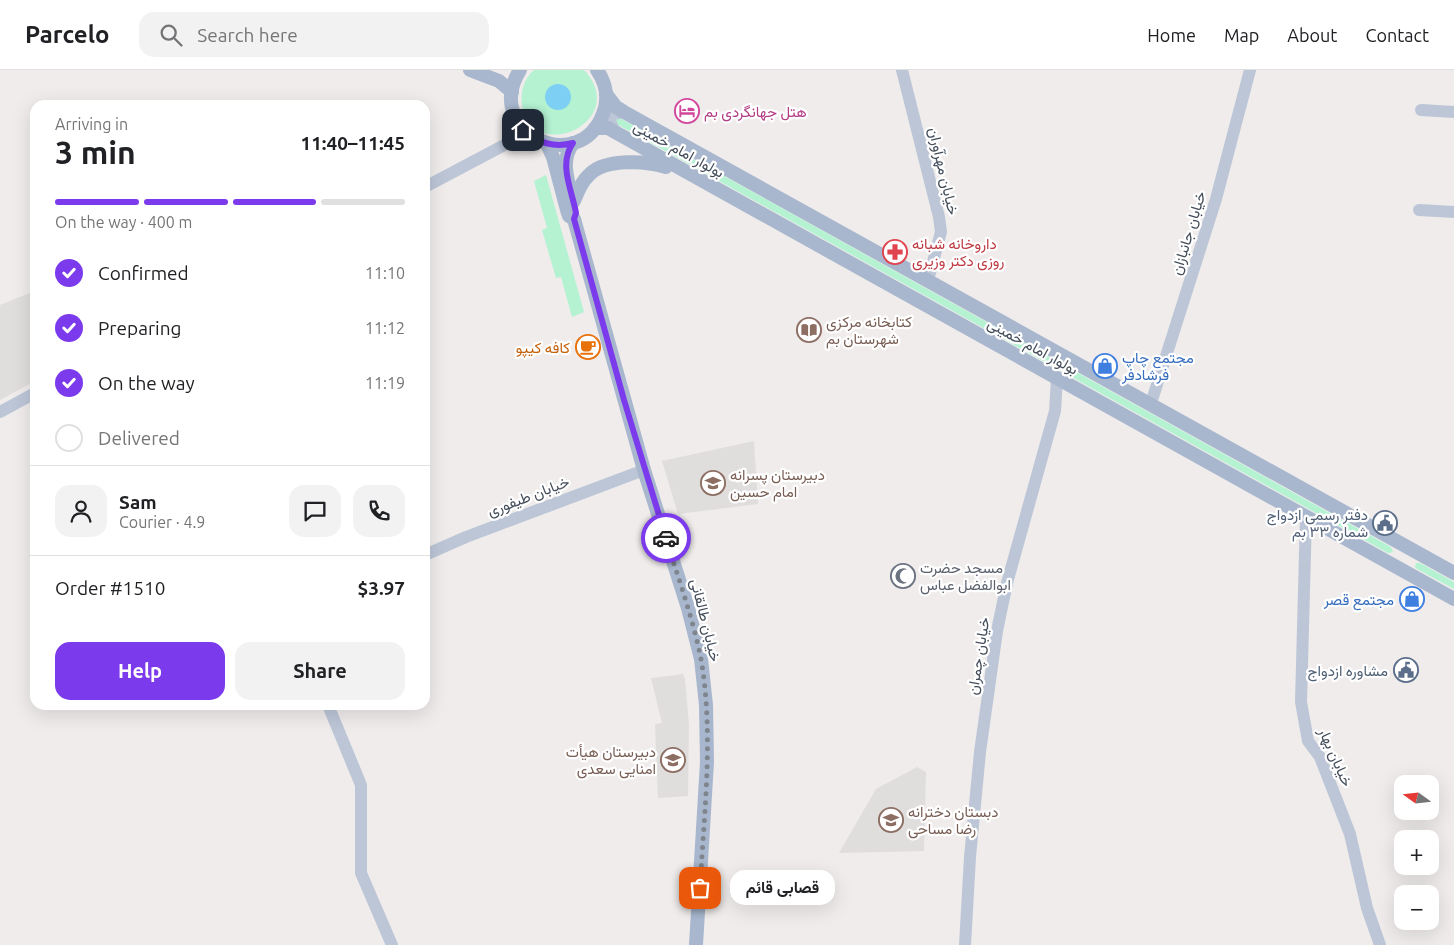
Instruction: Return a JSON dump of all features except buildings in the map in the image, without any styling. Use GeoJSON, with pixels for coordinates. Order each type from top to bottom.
{"type":"FeatureCollection","features":[{"type":"Feature","properties":{"kind":"main road"},"geometry":{"type":"LineString","coordinates":[[470,70],[499,81],[512,92]]}},
{"type":"Feature","properties":{"kind":"main road"},"geometry":{"type":"LineString","coordinates":[[520,70],[514,81],[512,92],[512,107],[515,117],[527,133],[538,141],[547,144],[563,145],[583,138],[595,128],[605,109],[606,94],[604,82],[597,70]]}},
{"type":"Feature","properties":{"kind":"main road","name":"بولوار امام خمینی"},"geometry":{"type":"LineString","coordinates":[[606,94],[616,107],[624,112],[1454,573]]}},
{"type":"Feature","properties":{"kind":"main road","name":"بولوار امام خمینی"},"geometry":{"type":"LineString","coordinates":[[595,128],[608,128],[1454,598]]}},
{"type":"Feature","properties":{"kind":"main road"},"geometry":{"type":"LineString","coordinates":[[573,143],[568,150],[566,159],[567,176],[576,213],[574,219]]}},
{"type":"Feature","properties":{"kind":"main road","name":"خیابان طالقانی"},"geometry":{"type":"LineString","coordinates":[[547,144],[553,157],[569,216],[574,219],[644,470],[690,617],[701,659],[706,705],[706,772],[696,945]]}},
{"type":"Feature","properties":{"kind":"main road"},"geometry":{"type":"LineString","coordinates":[[574,201],[581,184],[591,172],[605,166],[626,162],[652,163],[700,179]]}},
{"type":"Feature","properties":{"kind":"main road"},"geometry":{"type":"LineString","coordinates":[[1399,568],[1410,548]]}},
{"type":"Feature","properties":{"kind":"street","name":"خیابان مهرآوران"},"geometry":{"type":"LineString","coordinates":[[902,70],[939,217],[941,232],[930,274],[926,280]]}},
{"type":"Feature","properties":{"kind":"street","name":"خیابان جانبازان"},"geometry":{"type":"LineString","coordinates":[[1149,403],[1153,397],[1216,199],[1250,70]]}},
{"type":"Feature","properties":{"kind":"street"},"geometry":{"type":"LineString","coordinates":[[1421,110],[1454,112]]}},
{"type":"Feature","properties":{"kind":"street"},"geometry":{"type":"LineString","coordinates":[[615,132],[610,121],[612,114],[624,112]]}},
{"type":"Feature","properties":{"kind":"street"},"geometry":{"type":"LineString","coordinates":[[430,184],[527,133]]}},
{"type":"Feature","properties":{"kind":"street"},"geometry":{"type":"LineString","coordinates":[[1419,210],[1454,212]]}},
{"type":"Feature","properties":{"kind":"street","name":"خیابان چمران"},"geometry":{"type":"LineString","coordinates":[[965,945],[970,857],[980,752],[997,630],[1007,583],[1055,411],[1057,378]]}},
{"type":"Feature","properties":{"kind":"street"},"geometry":{"type":"LineString","coordinates":[[0,412],[30,396]]}},
{"type":"Feature","properties":{"kind":"street","name":"خیابان طیفوری"},"geometry":{"type":"LineString","coordinates":[[430,553],[466,537],[644,470]]}},
{"type":"Feature","properties":{"kind":"street","name":"خیابان بهار"},"geometry":{"type":"LineString","coordinates":[[1306,516],[1302,702],[1308,741],[1320,757],[1350,834],[1367,908],[1380,945]]}},
{"type":"Feature","properties":{"kind":"street"},"geometry":{"type":"LineString","coordinates":[[330,710],[361,785],[361,873],[392,945]]}},
{"type":"Feature","properties":{"kind":"shaded area"},"geometry":{"type":"Polygon","coordinates":[[[30,293],[30,384],[0,400],[0,305],[30,293]]]}},
{"type":"Feature","properties":{"kind":"shaded area","name":"دبیرستان پسرانه امام حسین"},"geometry":{"type":"Polygon","coordinates":[[[754,441],[758,504],[678,514],[662,461],[754,441]]]}},
{"type":"Feature","properties":{"kind":"shaded area","name":"دبیرستان هیأت امنایی سعدی"},"geometry":{"type":"Polygon","coordinates":[[[683,674],[689,725],[688,796],[658,798],[655,724],[662,723],[651,678],[683,674]]]}},
{"type":"Feature","properties":{"kind":"shaded area","name":"دبستان دخترانه رضا مساحی"},"geometry":{"type":"Polygon","coordinates":[[[917,767],[926,772],[924,851],[839,853],[876,789],[917,767]]]}},
{"type":"Feature","properties":{"kind":"green space"},"geometry":{"type":"Polygon","coordinates":[[[534,70],[584,70],[595,88],[596,105],[588,119],[576,129],[560,134],[544,133],[530,123],[522,105],[522,95],[525,82],[534,70]]]}},
{"type":"Feature","properties":{"kind":"green space"},"geometry":{"type":"Polygon","coordinates":[[[618,117],[1391,547],[1393,552],[1388,553],[615,123],[618,117]]]}},
{"type":"Feature","properties":{"kind":"green space"},"geometry":{"type":"Polygon","coordinates":[[[546,175],[584,312],[572,317],[561,277],[556,278],[542,230],[547,228],[534,181],[546,175]]]}},
{"type":"Feature","properties":{"kind":"green space"},"geometry":{"type":"Polygon","coordinates":[[[1416,563],[1420,563],[1454,582],[1454,589],[1417,569],[1415,567],[1416,563]]]}},
{"type":"Feature","properties":{"kind":"water"},"geometry":{"type":"Polygon","coordinates":[[[558,84],[567,88],[571,97],[567,106],[558,110],[549,106],[545,97],[549,88],[558,84]]]}},
{"type":"Feature","properties":{"kind":"way so far"},"geometry":{"type":"LineString","coordinates":[[666,538],[688,608],[701,659],[706,705],[706,762],[700,888]]}},
{"type":"Feature","properties":{"kind":"place","name":"هتل جهانگردی بم"},"geometry":{"type":"Point","coordinates":[687,111]}},
{"type":"Feature","properties":{"kind":"place","name":"داروخانه شبانه روزی دکتر وزیری"},"geometry":{"type":"Point","coordinates":[895,252]}},
{"type":"Feature","properties":{"kind":"place","name":"کتابخانه مرکزی شهرستان بم"},"geometry":{"type":"Point","coordinates":[809,330]}},
{"type":"Feature","properties":{"kind":"place","name":"کافه کیپو"},"geometry":{"type":"Point","coordinates":[588,347]}},
{"type":"Feature","properties":{"kind":"place","name":"مجتمع چاپ فرشادفر"},"geometry":{"type":"Point","coordinates":[1105,366]}},
{"type":"Feature","properties":{"kind":"place","name":"دبیرستان پسرانه امام حسین"},"geometry":{"type":"Point","coordinates":[713,483]}},
{"type":"Feature","properties":{"kind":"place","name":"دفتر رسمی ازدواج شماره ۳۳ بم"},"geometry":{"type":"Point","coordinates":[1385,523]}},
{"type":"Feature","properties":{"kind":"place","name":"مسجد حضرت ابوالفضل عباس"},"geometry":{"type":"Point","coordinates":[903,576]}},
{"type":"Feature","properties":{"kind":"place","name":"مجتمع قصر"},"geometry":{"type":"Point","coordinates":[1412,599]}},
{"type":"Feature","properties":{"kind":"place","name":"مشاوره ازدواج"},"geometry":{"type":"Point","coordinates":[1406,670]}},
{"type":"Feature","properties":{"kind":"place","name":"دبیرستان هیأت امنایی سعدی"},"geometry":{"type":"Point","coordinates":[673,760]}},
{"type":"Feature","properties":{"kind":"place","name":"دبستان دخترانه رضا مساحی"},"geometry":{"type":"Point","coordinates":[891,820]}},
{"type":"Feature","properties":{"kind":"place","name":"قصابی قائم"},"geometry":{"type":"Point","coordinates":[700,888]}},
{"type":"Feature","properties":{"kind":"route"},"geometry":{"type":"LineString","coordinates":[[523,130],[538,141],[547,144],[563,145],[573,143],[566,155],[566,165],[576,213],[574,219],[612,360],[666,538]]}}]}
